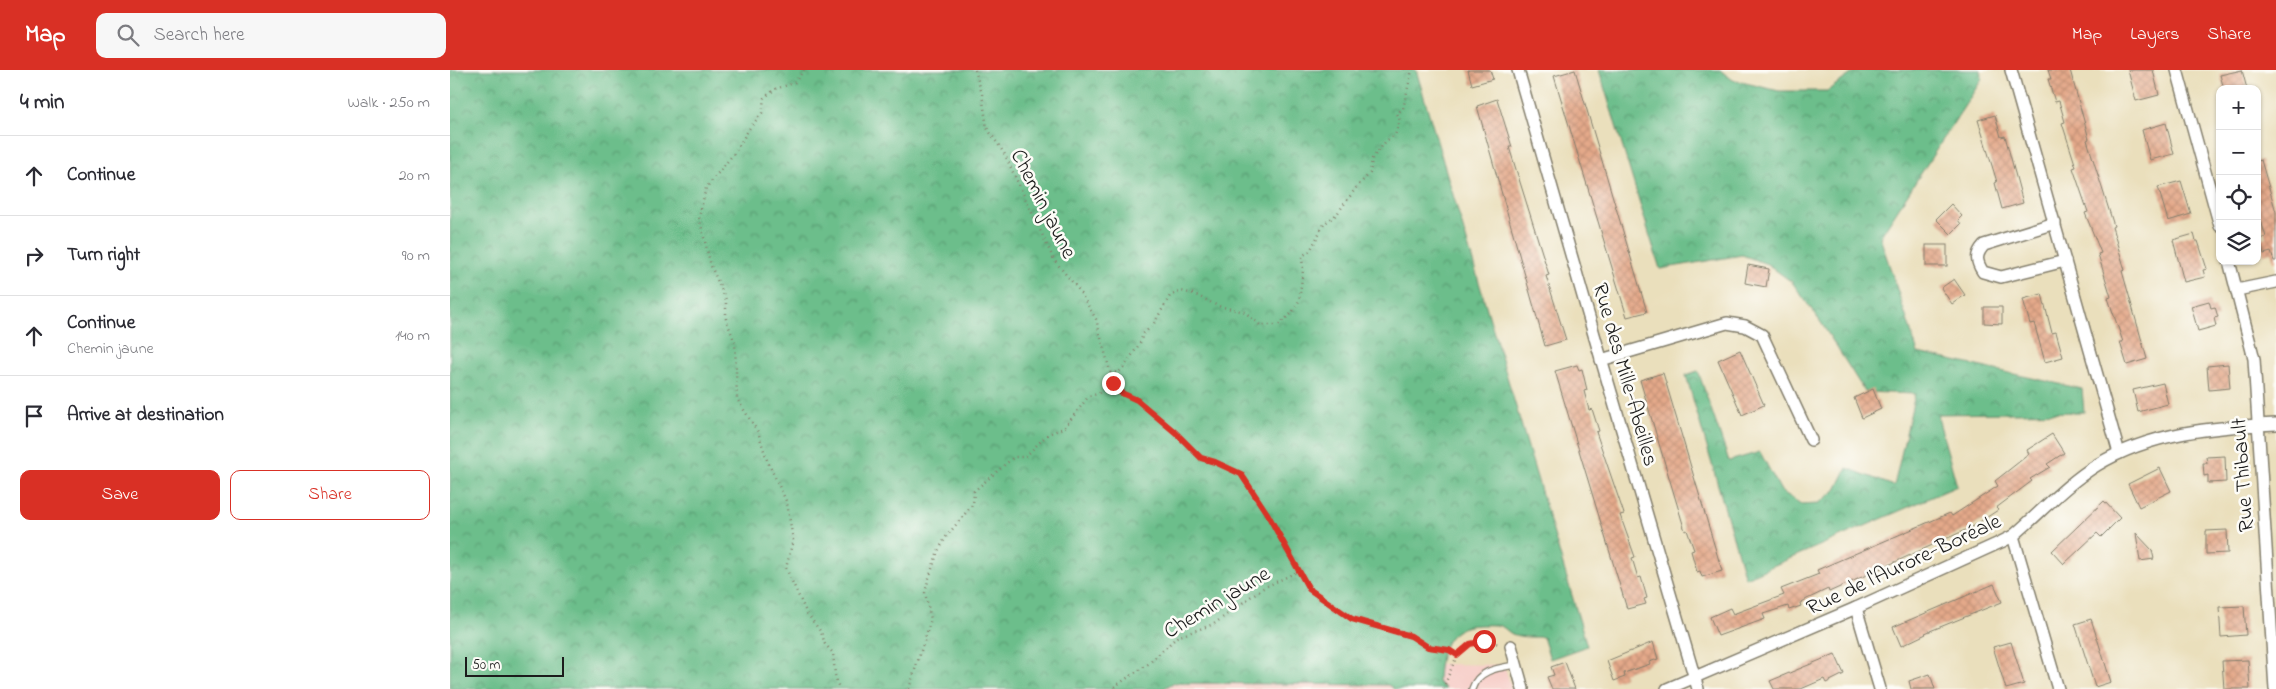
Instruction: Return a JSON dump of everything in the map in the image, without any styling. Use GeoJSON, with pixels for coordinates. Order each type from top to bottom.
{"type":"FeatureCollection","features":[{"type":"Feature","properties":{"kind":"street","name":"Rue des Mille-Abeilles"},"geometry":{"type":"LineString","coordinates":[[1518,70],[1697,684]]}},
{"type":"Feature","properties":{"kind":"street"},"geometry":{"type":"LineString","coordinates":[[2011,70],[2118,453]]}},
{"type":"Feature","properties":{"kind":"street"},"geometry":{"type":"LineString","coordinates":[[2177,70],[2218,220]]}},
{"type":"Feature","properties":{"kind":"street"},"geometry":{"type":"LineString","coordinates":[[2055,223],[1984,245],[1978,252],[1977,258],[1983,272],[2001,278],[2065,261]]}},
{"type":"Feature","properties":{"kind":"street","name":"Rue Thibault"},"geometry":{"type":"LineString","coordinates":[[2230,265],[2254,359],[2258,425],[2272,573],[2275,689]]}},
{"type":"Feature","properties":{"kind":"street"},"geometry":{"type":"LineString","coordinates":[[2237,290],[2276,282]]}},
{"type":"Feature","properties":{"kind":"street"},"geometry":{"type":"LineString","coordinates":[[1601,360],[1727,324],[1745,326],[1762,335],[1811,440]]}},
{"type":"Feature","properties":{"kind":"street","name":"Rue de l'Aurore-Boréale"},"geometry":{"type":"LineString","coordinates":[[1667,689],[1697,684],[2013,536],[2076,480],[2096,465],[2118,453],[2170,435],[2276,424]]}},
{"type":"Feature","properties":{"kind":"street"},"geometry":{"type":"LineString","coordinates":[[2013,536],[2058,689]]}},
{"type":"Feature","properties":{"kind":"street"},"geometry":{"type":"LineString","coordinates":[[1856,608],[1880,689]]}},
{"type":"Feature","properties":{"kind":"street"},"geometry":{"type":"LineString","coordinates":[[1511,646],[1523,689]]}},
{"type":"Feature","properties":{"kind":"lane"},"geometry":{"type":"LineString","coordinates":[[1472,689],[1480,675],[1492,669],[1515,665]]}},
{"type":"Feature","properties":{"kind":"path"},"geometry":{"type":"LineString","coordinates":[[804,70],[794,83],[775,89],[764,98],[762,113],[749,129],[736,152],[706,188],[699,217],[711,266],[726,300],[726,319],[735,343],[737,399],[758,432],[767,460],[787,504],[793,540],[786,568],[806,612],[821,632],[825,644],[833,653],[835,675],[839,689]]}},
{"type":"Feature","properties":{"kind":"path","name":"Chemin jaune"},"geometry":{"type":"LineString","coordinates":[[975,70],[982,94],[987,128],[1004,153],[1054,260],[1078,290],[1096,319],[1115,390],[1137,400],[1176,433],[1201,458],[1241,474],[1268,515],[1299,571],[1260,589],[1214,624],[1177,637],[1148,664],[1111,689]]}},
{"type":"Feature","properties":{"kind":"path"},"geometry":{"type":"LineString","coordinates":[[1110,373],[1119,372],[1125,366],[1140,343],[1143,334],[1153,324],[1170,296],[1181,291],[1194,294],[1218,306],[1245,312],[1260,325],[1278,325],[1292,313],[1299,300],[1304,270],[1302,256],[1310,251],[1324,224],[1337,214],[1356,188],[1370,173],[1372,159],[1386,141],[1396,135],[1400,121],[1396,113],[1403,110],[1412,70]]}},
{"type":"Feature","properties":{"kind":"path"},"geometry":{"type":"LineString","coordinates":[[909,689],[931,619],[925,593],[928,581],[938,551],[946,537],[973,504],[974,491],[1014,457],[1025,457],[1048,434],[1064,428],[1089,396],[1098,394],[1113,383]]}},
{"type":"Feature","properties":{"kind":"path"},"geometry":{"type":"LineString","coordinates":[[1299,571],[1309,589],[1352,619],[1411,636],[1428,647],[1449,650],[1457,655]]}},
{"type":"Feature","properties":{"kind":"path"},"geometry":{"type":"LineString","coordinates":[[1442,689],[1457,655],[1470,644],[1484,641],[1511,646]]}},
{"type":"Feature","properties":{"kind":"shaded area"},"geometry":{"type":"Polygon","coordinates":[[[1439,664],[1504,665],[1512,689],[1054,689],[1439,664]]]}},
{"type":"Feature","properties":{"kind":"green space"},"geometry":{"type":"Polygon","coordinates":[[[450,70],[1416,70],[1587,646],[1550,659],[1543,637],[1516,635],[1495,625],[1468,626],[1452,635],[1442,651],[1438,682],[1446,689],[1394,689],[1388,685],[1173,683],[1163,689],[450,689],[450,70]]]}},
{"type":"Feature","properties":{"kind":"green space"},"geometry":{"type":"Polygon","coordinates":[[[1599,70],[1720,70],[1733,80],[1779,91],[1827,91],[1857,70],[1980,70],[1982,79],[1880,237],[1918,353],[2082,389],[2084,412],[1937,414],[1957,486],[1745,578],[1686,375],[1698,371],[1729,461],[1760,452],[1781,491],[1801,504],[1819,503],[1836,490],[1847,468],[1894,486],[1915,394],[1865,392],[1822,324],[1792,282],[1767,264],[1742,255],[1660,269],[1599,70]]]}},
{"type":"Feature","properties":{"kind":"building"},"geometry":{"type":"Polygon","coordinates":[[[1468,70],[1490,70],[1493,79],[1472,85],[1468,70]]]}},
{"type":"Feature","properties":{"kind":"building"},"geometry":{"type":"Polygon","coordinates":[[[1575,70],[1647,312],[1627,317],[1554,76],[1575,70]]]}},
{"type":"Feature","properties":{"kind":"building"},"geometry":{"type":"Polygon","coordinates":[[[2048,70],[2070,70],[2089,139],[2087,140],[2114,226],[2112,227],[2125,270],[2122,271],[2147,359],[2127,365],[2120,342],[2123,342],[2108,298],[2111,297],[2098,254],[2101,253],[2085,213],[2088,212],[2073,168],[2076,167],[2062,123],[2065,122],[2059,101],[2055,102],[2048,79],[2051,79],[2048,70]]]}},
{"type":"Feature","properties":{"kind":"building"},"geometry":{"type":"Polygon","coordinates":[[[2128,70],[2153,70],[2159,95],[2136,101],[2128,70]]]}},
{"type":"Feature","properties":{"kind":"building"},"geometry":{"type":"Polygon","coordinates":[[[2242,70],[2246,85],[2223,85],[2220,75],[2242,70]]]}},
{"type":"Feature","properties":{"kind":"building"},"geometry":{"type":"Polygon","coordinates":[[[1497,99],[1512,147],[1509,147],[1549,275],[1546,276],[1566,340],[1545,346],[1477,106],[1497,99]]]}},
{"type":"Feature","properties":{"kind":"building"},"geometry":{"type":"Polygon","coordinates":[[[1995,115],[2001,137],[2005,136],[2023,203],[2002,209],[1995,183],[1997,182],[1978,120],[1995,115]]]}},
{"type":"Feature","properties":{"kind":"building"},"geometry":{"type":"Polygon","coordinates":[[[2166,123],[2174,154],[2150,160],[2142,130],[2166,123]]]}},
{"type":"Feature","properties":{"kind":"building"},"geometry":{"type":"Polygon","coordinates":[[[2261,160],[2276,212],[2276,261],[2274,261],[2271,252],[2264,254],[2261,239],[2266,237],[2261,221],[2261,160]]]}},
{"type":"Feature","properties":{"kind":"building"},"geometry":{"type":"Polygon","coordinates":[[[2181,181],[2191,214],[2168,221],[2158,187],[2181,181]]]}},
{"type":"Feature","properties":{"kind":"building"},"geometry":{"type":"Polygon","coordinates":[[[1951,204],[1962,216],[1958,220],[1961,224],[1951,234],[1936,219],[1951,204]]]}},
{"type":"Feature","properties":{"kind":"building"},"geometry":{"type":"Polygon","coordinates":[[[2194,234],[2207,269],[2203,270],[2205,277],[2184,282],[2173,240],[2194,234]]]}},
{"type":"Feature","properties":{"kind":"building"},"geometry":{"type":"Polygon","coordinates":[[[1926,245],[1947,245],[1947,266],[1926,266],[1926,245]]]}},
{"type":"Feature","properties":{"kind":"building"},"geometry":{"type":"Polygon","coordinates":[[[1748,265],[1769,269],[1766,287],[1745,283],[1748,265]]]}},
{"type":"Feature","properties":{"kind":"building"},"geometry":{"type":"Polygon","coordinates":[[[1954,279],[1965,295],[1952,304],[1941,288],[1954,279]]]}},
{"type":"Feature","properties":{"kind":"building"},"geometry":{"type":"Polygon","coordinates":[[[2042,294],[2052,333],[2056,332],[2063,357],[2045,362],[2034,323],[2030,324],[2023,299],[2042,294]]]}},
{"type":"Feature","properties":{"kind":"building"},"geometry":{"type":"Polygon","coordinates":[[[2209,301],[2211,308],[2215,307],[2218,317],[2214,318],[2216,326],[2198,331],[2191,306],[2209,301]]]}},
{"type":"Feature","properties":{"kind":"building"},"geometry":{"type":"Polygon","coordinates":[[[1984,307],[2002,307],[2002,324],[1984,323],[1984,307]]]}},
{"type":"Feature","properties":{"kind":"building"},"geometry":{"type":"Polygon","coordinates":[[[1740,350],[1764,405],[1742,415],[1718,360],[1740,350]]]}},
{"type":"Feature","properties":{"kind":"building"},"geometry":{"type":"Polygon","coordinates":[[[2228,364],[2230,388],[2209,390],[2207,366],[2228,364]]]}},
{"type":"Feature","properties":{"kind":"building"},"geometry":{"type":"Polygon","coordinates":[[[1577,365],[1579,370],[1582,369],[1587,390],[1584,391],[1589,410],[1592,409],[1599,431],[1596,432],[1624,514],[1620,515],[1635,557],[1632,558],[1638,578],[1641,577],[1647,598],[1644,599],[1646,604],[1627,609],[1555,371],[1577,365]]]}},
{"type":"Feature","properties":{"kind":"building"},"geometry":{"type":"Polygon","coordinates":[[[1663,373],[1722,571],[1702,577],[1700,571],[1697,572],[1691,551],[1694,550],[1687,530],[1685,531],[1640,380],[1663,373]]]}},
{"type":"Feature","properties":{"kind":"building"},"geometry":{"type":"Polygon","coordinates":[[[2163,383],[2168,404],[2138,412],[2133,390],[2163,383]]]}},
{"type":"Feature","properties":{"kind":"building"},"geometry":{"type":"Polygon","coordinates":[[[1873,389],[1881,409],[1862,418],[1854,398],[1873,389]]]}},
{"type":"Feature","properties":{"kind":"building"},"geometry":{"type":"Polygon","coordinates":[[[2052,434],[2064,453],[2047,464],[2050,467],[2030,479],[2032,481],[1996,508],[1998,510],[1972,527],[1829,592],[1828,589],[1800,603],[1801,606],[1789,610],[1788,606],[1763,614],[1765,619],[1718,636],[1710,617],[1730,608],[1733,614],[1784,595],[1781,589],[1819,574],[1817,570],[1950,513],[1952,516],[1998,486],[1995,481],[2029,454],[2027,450],[2052,434]]]}},
{"type":"Feature","properties":{"kind":"building"},"geometry":{"type":"Polygon","coordinates":[[[2225,456],[2226,482],[2208,483],[2208,475],[2204,476],[2203,463],[2207,463],[2206,457],[2225,456]]]}},
{"type":"Feature","properties":{"kind":"building"},"geometry":{"type":"Polygon","coordinates":[[[2160,468],[2171,491],[2139,507],[2128,484],[2160,468]]]}},
{"type":"Feature","properties":{"kind":"building"},"geometry":{"type":"Polygon","coordinates":[[[2104,501],[2120,518],[2101,537],[2097,533],[2064,564],[2052,551],[2104,501]]]}},
{"type":"Feature","properties":{"kind":"building"},"geometry":{"type":"Polygon","coordinates":[[[2227,530],[2228,553],[2206,554],[2206,531],[2227,530]]]}},
{"type":"Feature","properties":{"kind":"building"},"geometry":{"type":"Polygon","coordinates":[[[2136,533],[2152,550],[2154,559],[2140,561],[2136,533]]]}},
{"type":"Feature","properties":{"kind":"building"},"geometry":{"type":"Polygon","coordinates":[[[1994,584],[2002,602],[1925,633],[1901,646],[1893,627],[1994,584]]]}},
{"type":"Feature","properties":{"kind":"building"},"geometry":{"type":"Polygon","coordinates":[[[2244,606],[2246,635],[2221,637],[2219,607],[2244,606]]]}},
{"type":"Feature","properties":{"kind":"building"},"geometry":{"type":"Polygon","coordinates":[[[2091,619],[2111,682],[2095,687],[2075,624],[2091,619]]]}},
{"type":"Feature","properties":{"kind":"building"},"geometry":{"type":"Polygon","coordinates":[[[1653,642],[1658,659],[1649,662],[1650,664],[1624,673],[1625,677],[1614,681],[1607,661],[1653,642]]]}},
{"type":"Feature","properties":{"kind":"building"},"geometry":{"type":"Polygon","coordinates":[[[2011,642],[2024,684],[2006,689],[1993,647],[2011,642]]]}},
{"type":"Feature","properties":{"kind":"building"},"geometry":{"type":"Polygon","coordinates":[[[1835,654],[1844,674],[1826,683],[1824,679],[1801,689],[1774,689],[1770,681],[1835,654]]]}},
{"type":"Feature","properties":{"kind":"building"},"geometry":{"type":"Polygon","coordinates":[[[2248,660],[2250,689],[2224,689],[2222,661],[2248,660]]]}},
{"type":"Feature","properties":{"kind":"building"},"geometry":{"type":"Polygon","coordinates":[[[1565,662],[1575,689],[1552,689],[1547,677],[1554,675],[1551,667],[1565,662]]]}},
{"type":"Feature","properties":{"kind":"building"},"geometry":{"type":"Polygon","coordinates":[[[1930,674],[1935,689],[1911,689],[1909,681],[1930,674]]]}},
{"type":"Feature","properties":{"kind":"route"},"geometry":{"type":"LineString","coordinates":[[1113,383],[1115,390],[1137,400],[1176,433],[1201,458],[1241,474],[1268,515],[1309,589],[1352,619],[1411,636],[1428,647],[1449,650],[1457,655],[1470,644],[1484,641]]}}]}
